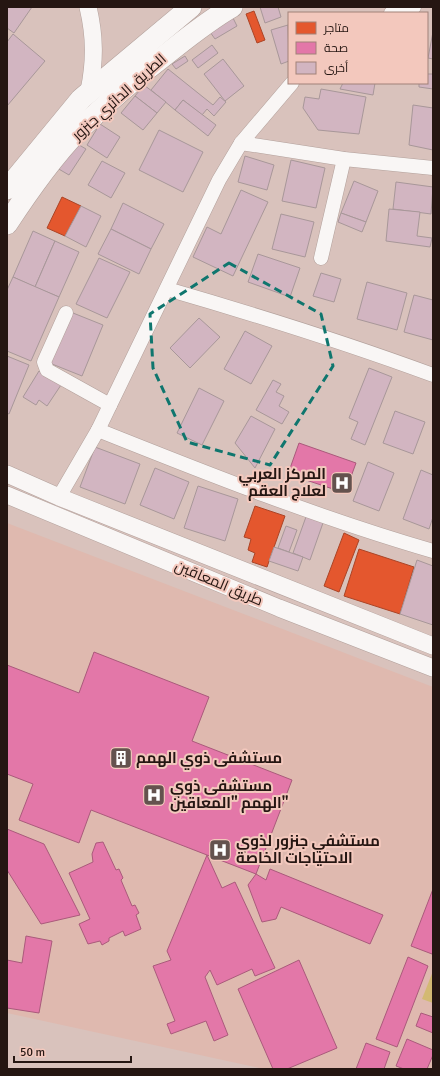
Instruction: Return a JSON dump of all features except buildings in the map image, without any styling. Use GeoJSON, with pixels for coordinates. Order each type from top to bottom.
{"type":"FeatureCollection","features":[{"type":"Feature","properties":{"kind":"main road","name":"الطريق الدائري جنزور"},"geometry":{"type":"LineString","coordinates":[[7,188],[57,126],[89,91],[192,7]]}},
{"type":"Feature","properties":{"kind":"main road","name":"الطريق الدائري جنزور"},"geometry":{"type":"LineString","coordinates":[[7,224],[42,172],[76,133],[145,70],[217,15],[232,7]]}},
{"type":"Feature","properties":{"kind":"street"},"geometry":{"type":"LineString","coordinates":[[88,7],[94,42],[94,63],[89,91]]}},
{"type":"Feature","properties":{"kind":"street"},"geometry":{"type":"LineString","coordinates":[[395,12],[414,7]]}},
{"type":"Feature","properties":{"kind":"street"},"geometry":{"type":"LineString","coordinates":[[59,497],[98,430],[219,180],[241,143],[291,84]]}},
{"type":"Feature","properties":{"kind":"street"},"geometry":{"type":"LineString","coordinates":[[241,143],[344,159],[433,168]]}},
{"type":"Feature","properties":{"kind":"street"},"geometry":{"type":"LineString","coordinates":[[321,258],[344,159]]}},
{"type":"Feature","properties":{"kind":"street"},"geometry":{"type":"LineString","coordinates":[[167,289],[242,310],[364,350],[433,375]]}},
{"type":"Feature","properties":{"kind":"street"},"geometry":{"type":"LineString","coordinates":[[66,313],[44,362],[48,370],[110,405]]}},
{"type":"Feature","properties":{"kind":"street"},"geometry":{"type":"LineString","coordinates":[[98,430],[233,484],[391,539],[433,551]]}},
{"type":"Feature","properties":{"kind":"street","name":"طريق المعاقين"},"geometry":{"type":"LineString","coordinates":[[7,474],[59,497],[433,646]]}},
{"type":"Feature","properties":{"kind":"street","name":"طريق المعاقين"},"geometry":{"type":"LineString","coordinates":[[7,495],[279,608],[433,668]]}},
{"type":"Feature","properties":{"kind":"highlighted area"},"geometry":{"type":"Polygon","coordinates":[[[229,263],[321,314],[333,366],[270,465],[187,442],[153,368],[150,314],[229,263]]]}},
{"type":"Feature","properties":{"kind":"shaded area","name":"مستشفي جنزور لذوي الاحتياجات الخاصة"},"geometry":{"type":"Polygon","coordinates":[[[7,523],[433,687],[433,1069],[264,1069],[7,1013],[7,523]]]}},
{"type":"Feature","properties":{"kind":"shaded area"},"geometry":{"type":"Polygon","coordinates":[[[433,971],[433,1003],[422,999],[433,971]]]}},
{"type":"Feature","properties":{"kind":"place","name":"المركز العربي لعلاج العقم"},"geometry":{"type":"Point","coordinates":[342,483]}},
{"type":"Feature","properties":{"kind":"place","name":"مستشفى ذوي الهمم"},"geometry":{"type":"Point","coordinates":[121,758]}},
{"type":"Feature","properties":{"kind":"place","name":"مستشفى ذوي الهمم \"المعاقين\""},"geometry":{"type":"Point","coordinates":[154,795]}},
{"type":"Feature","properties":{"kind":"place","name":"مستشفي جنزور لذوي الاحتياجات الخاصة"},"geometry":{"type":"Point","coordinates":[220,850]}}]}
